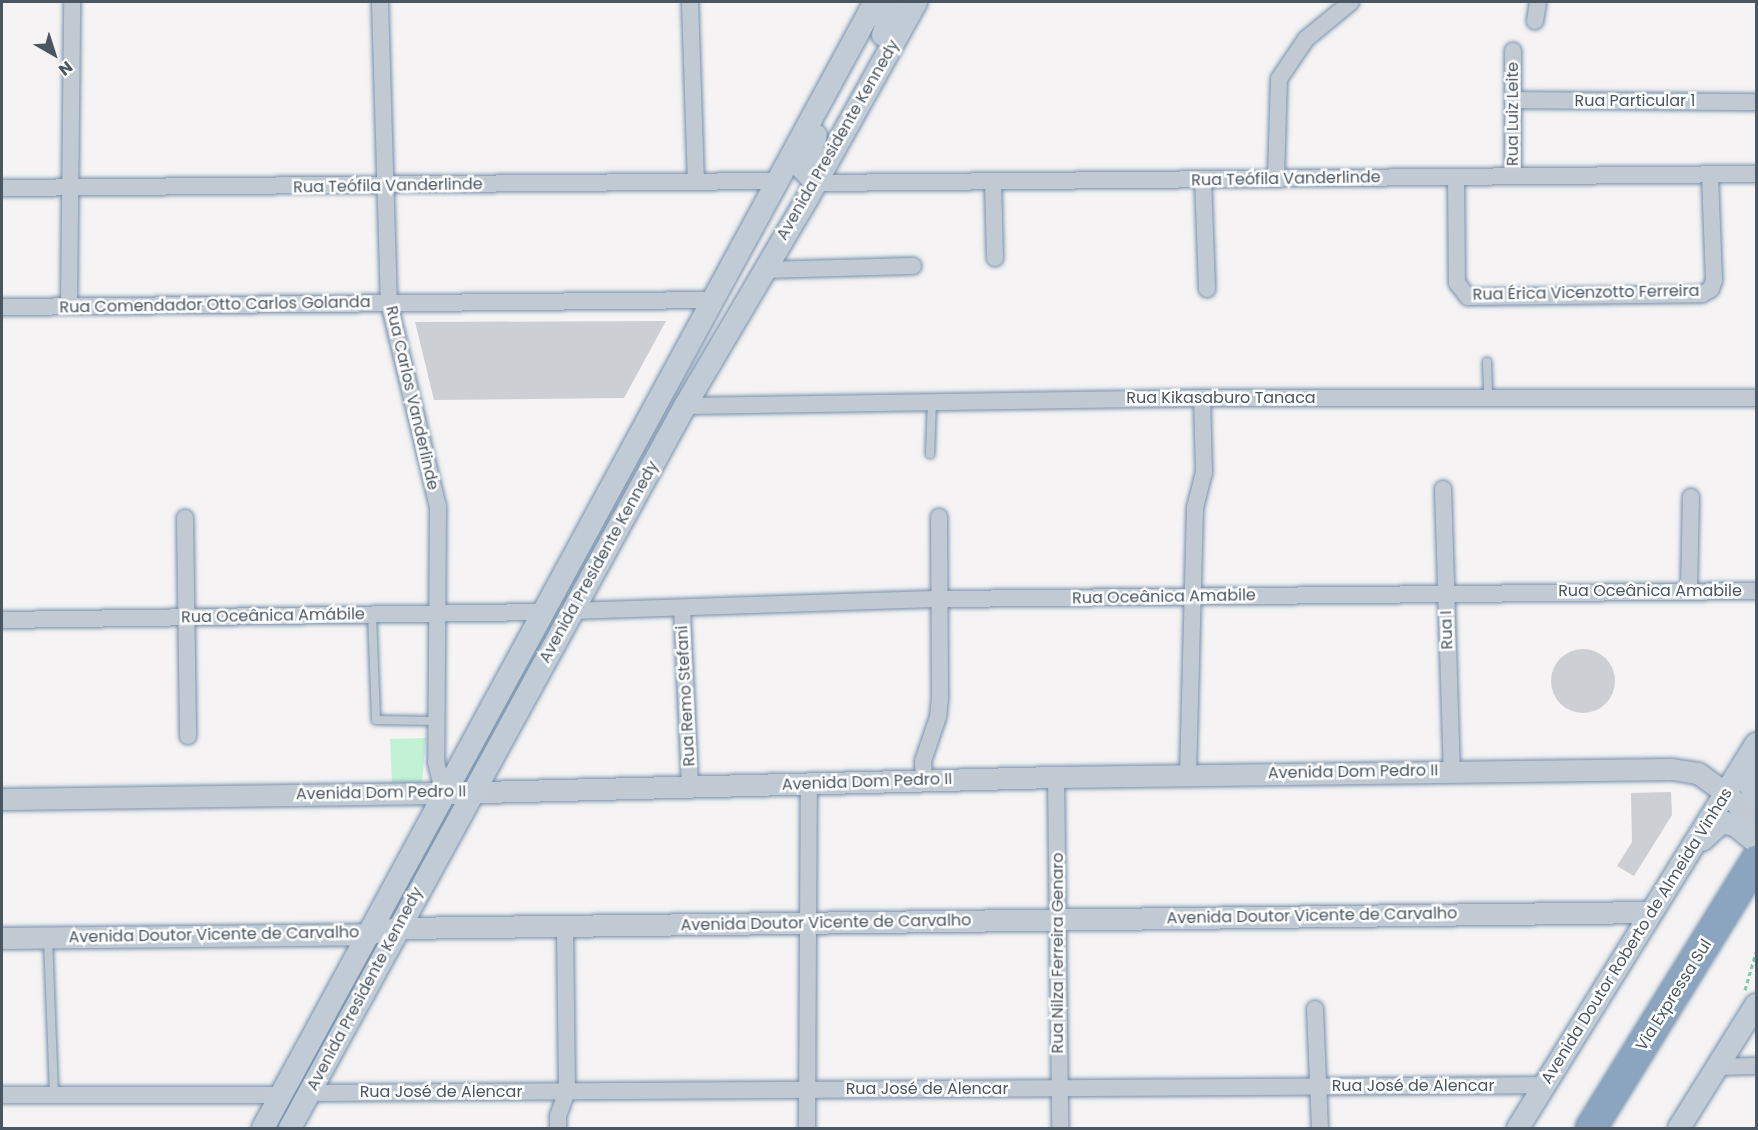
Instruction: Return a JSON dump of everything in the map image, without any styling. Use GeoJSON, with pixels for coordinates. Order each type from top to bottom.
{"type":"FeatureCollection","features":[{"type":"Feature","properties":{"kind":"highway","name":"Via Expressa Sul"},"geometry":{"type":"LineString","coordinates":[[1615,1128],[1751,896],[1756,861]]}},
{"type":"Feature","properties":{"kind":"highway","name":"Via Expressa Sul"},"geometry":{"type":"LineString","coordinates":[[1591,1128],[1751,896]]}},
{"type":"Feature","properties":{"kind":"main road","name":"Avenida Presidente Kennedy"},"geometry":{"type":"LineString","coordinates":[[263,1128],[366,934],[716,300],[775,181],[875,2]]}},
{"type":"Feature","properties":{"kind":"main road"},"geometry":{"type":"LineString","coordinates":[[857,107],[869,65],[895,2]]}},
{"type":"Feature","properties":{"kind":"main road","name":"Avenida Presidente Kennedy"},"geometry":{"type":"LineString","coordinates":[[290,1128],[471,792],[685,406],[762,270],[816,183],[916,2]]}},
{"type":"Feature","properties":{"kind":"main road"},"geometry":{"type":"LineString","coordinates":[[816,183],[806,175],[804,162],[833,99],[830,84]]}},
{"type":"Feature","properties":{"kind":"main road","name":"Avenida Doutor Roberto de Almeida Vinhas"},"geometry":{"type":"LineString","coordinates":[[1518,1128],[1756,744]]}},
{"type":"Feature","properties":{"kind":"main road"},"geometry":{"type":"LineString","coordinates":[[1756,750],[1747,780],[1756,797]]}},
{"type":"Feature","properties":{"kind":"main road"},"geometry":{"type":"LineString","coordinates":[[1690,852],[1722,822],[1736,825],[1756,842]]}},
{"type":"Feature","properties":{"kind":"main road"},"geometry":{"type":"LineString","coordinates":[[1679,1128],[1715,1067],[1756,1005]]}},
{"type":"Feature","properties":{"kind":"street"},"geometry":{"type":"LineString","coordinates":[[69,306],[72,2]]}},
{"type":"Feature","properties":{"kind":"street","name":"Rua Carlos Vanderlinde"},"geometry":{"type":"LineString","coordinates":[[380,2],[383,187],[388,303],[438,507],[439,614],[436,762],[444,793]]}},
{"type":"Feature","properties":{"kind":"street"},"geometry":{"type":"LineString","coordinates":[[690,2],[696,181]]}},
{"type":"Feature","properties":{"kind":"street"},"geometry":{"type":"LineString","coordinates":[[1276,178],[1279,79],[1306,39],[1352,2]]}},
{"type":"Feature","properties":{"kind":"street"},"geometry":{"type":"LineString","coordinates":[[1535,21],[1538,2]]}},
{"type":"Feature","properties":{"kind":"street","name":"Rua Luiz Leite"},"geometry":{"type":"LineString","coordinates":[[1513,51],[1513,176]]}},
{"type":"Feature","properties":{"kind":"street","name":"Rua Particular 1"},"geometry":{"type":"LineString","coordinates":[[1513,100],[1756,102]]}},
{"type":"Feature","properties":{"kind":"street","name":"Rua Érica Vicenzotto Ferreira"},"geometry":{"type":"LineString","coordinates":[[1456,177],[1457,283],[1461,292],[1468,297],[1678,295],[1702,294],[1711,289],[1714,280],[1710,174]]}},
{"type":"Feature","properties":{"kind":"street","name":"Rua Teófila Vanderlinde"},"geometry":{"type":"LineString","coordinates":[[816,183],[1756,174]]}},
{"type":"Feature","properties":{"kind":"street"},"geometry":{"type":"LineString","coordinates":[[1203,179],[1207,289]]}},
{"type":"Feature","properties":{"kind":"street","name":"Rua Teófila Vanderlinde"},"geometry":{"type":"LineString","coordinates":[[2,188],[383,187],[775,181]]}},
{"type":"Feature","properties":{"kind":"street"},"geometry":{"type":"LineString","coordinates":[[993,181],[995,258]]}},
{"type":"Feature","properties":{"kind":"street"},"geometry":{"type":"LineString","coordinates":[[762,270],[913,266]]}},
{"type":"Feature","properties":{"kind":"street","name":"Rua Comendador Otto Carlos Golanda"},"geometry":{"type":"LineString","coordinates":[[2,307],[716,300]]}},
{"type":"Feature","properties":{"kind":"street"},"geometry":{"type":"LineString","coordinates":[[1188,775],[1195,508],[1204,473],[1202,398]]}},
{"type":"Feature","properties":{"kind":"street","name":"Rua Kikasaburo Tanaca"},"geometry":{"type":"LineString","coordinates":[[685,406],[1202,398],[1756,398]]}},
{"type":"Feature","properties":{"kind":"street","name":"Rua I"},"geometry":{"type":"LineString","coordinates":[[1443,489],[1452,771]]}},
{"type":"Feature","properties":{"kind":"street"},"geometry":{"type":"LineString","coordinates":[[1689,590],[1691,497]]}},
{"type":"Feature","properties":{"kind":"street"},"geometry":{"type":"LineString","coordinates":[[924,780],[923,760],[938,717],[939,517]]}},
{"type":"Feature","properties":{"kind":"street"},"geometry":{"type":"LineString","coordinates":[[185,518],[188,736]]}},
{"type":"Feature","properties":{"kind":"street","name":"Rua Oceânica Amabile"},"geometry":{"type":"LineString","coordinates":[[572,611],[940,599],[1194,598],[1446,592],[1756,591]]}},
{"type":"Feature","properties":{"kind":"street","name":"Rua Remo Stefani"},"geometry":{"type":"LineString","coordinates":[[682,608],[690,784]]}},
{"type":"Feature","properties":{"kind":"street","name":"Rua Oceânica Amábile"},"geometry":{"type":"LineString","coordinates":[[2,620],[544,612]]}},
{"type":"Feature","properties":{"kind":"street","name":"Avenida Dom Pedro II"},"geometry":{"type":"LineString","coordinates":[[2,799],[444,793],[690,784],[809,784],[1056,777],[1672,769],[1698,772],[1726,793],[1756,823]]}},
{"type":"Feature","properties":{"kind":"street","name":"Rua Nilza Ferreira Genaro"},"geometry":{"type":"LineString","coordinates":[[1056,777],[1060,1128]]}},
{"type":"Feature","properties":{"kind":"street"},"geometry":{"type":"LineString","coordinates":[[807,1128],[809,784]]}},
{"type":"Feature","properties":{"kind":"street","name":"Avenida Doutor Vicente de Carvalho"},"geometry":{"type":"LineString","coordinates":[[2,938],[366,934],[397,928],[1650,912]]}},
{"type":"Feature","properties":{"kind":"street"},"geometry":{"type":"LineString","coordinates":[[558,1128],[558,1116],[567,1091],[565,926]]}},
{"type":"Feature","properties":{"kind":"street"},"geometry":{"type":"LineString","coordinates":[[1315,1009],[1320,1128]]}},
{"type":"Feature","properties":{"kind":"street"},"geometry":{"type":"LineString","coordinates":[[1715,1067],[1756,1066]]}},
{"type":"Feature","properties":{"kind":"street","name":"Rua José de Alencar"},"geometry":{"type":"LineString","coordinates":[[309,1093],[1544,1085]]}},
{"type":"Feature","properties":{"kind":"street"},"geometry":{"type":"LineString","coordinates":[[2,1095],[282,1095]]}},
{"type":"Feature","properties":{"kind":"lane"},"geometry":{"type":"LineString","coordinates":[[1487,362],[1488,397]]}},
{"type":"Feature","properties":{"kind":"lane"},"geometry":{"type":"LineString","coordinates":[[930,454],[932,401]]}},
{"type":"Feature","properties":{"kind":"lane"},"geometry":{"type":"LineString","coordinates":[[372,614],[376,720],[436,722]]}},
{"type":"Feature","properties":{"kind":"lane"},"geometry":{"type":"LineString","coordinates":[[48,937],[54,1094]]}},
{"type":"Feature","properties":{"kind":"green space"},"geometry":{"type":"Polygon","coordinates":[[[426,738],[422,782],[410,788],[406,783],[392,783],[390,739],[426,738]]]}},
{"type":"Feature","properties":{"kind":"building"},"geometry":{"type":"Polygon","coordinates":[[[666,321],[624,398],[434,400],[415,322],[666,321]]]}},
{"type":"Feature","properties":{"kind":"building"},"geometry":{"type":"Polygon","coordinates":[[[1577,649],[1589,649],[1606,658],[1613,669],[1615,681],[1613,693],[1606,704],[1589,713],[1577,713],[1565,708],[1556,699],[1551,687],[1551,675],[1556,663],[1565,654],[1577,649]]]}},
{"type":"Feature","properties":{"kind":"building"},"geometry":{"type":"Polygon","coordinates":[[[1671,792],[1672,815],[1634,876],[1617,866],[1632,842],[1631,793],[1671,792]]]}}]}
